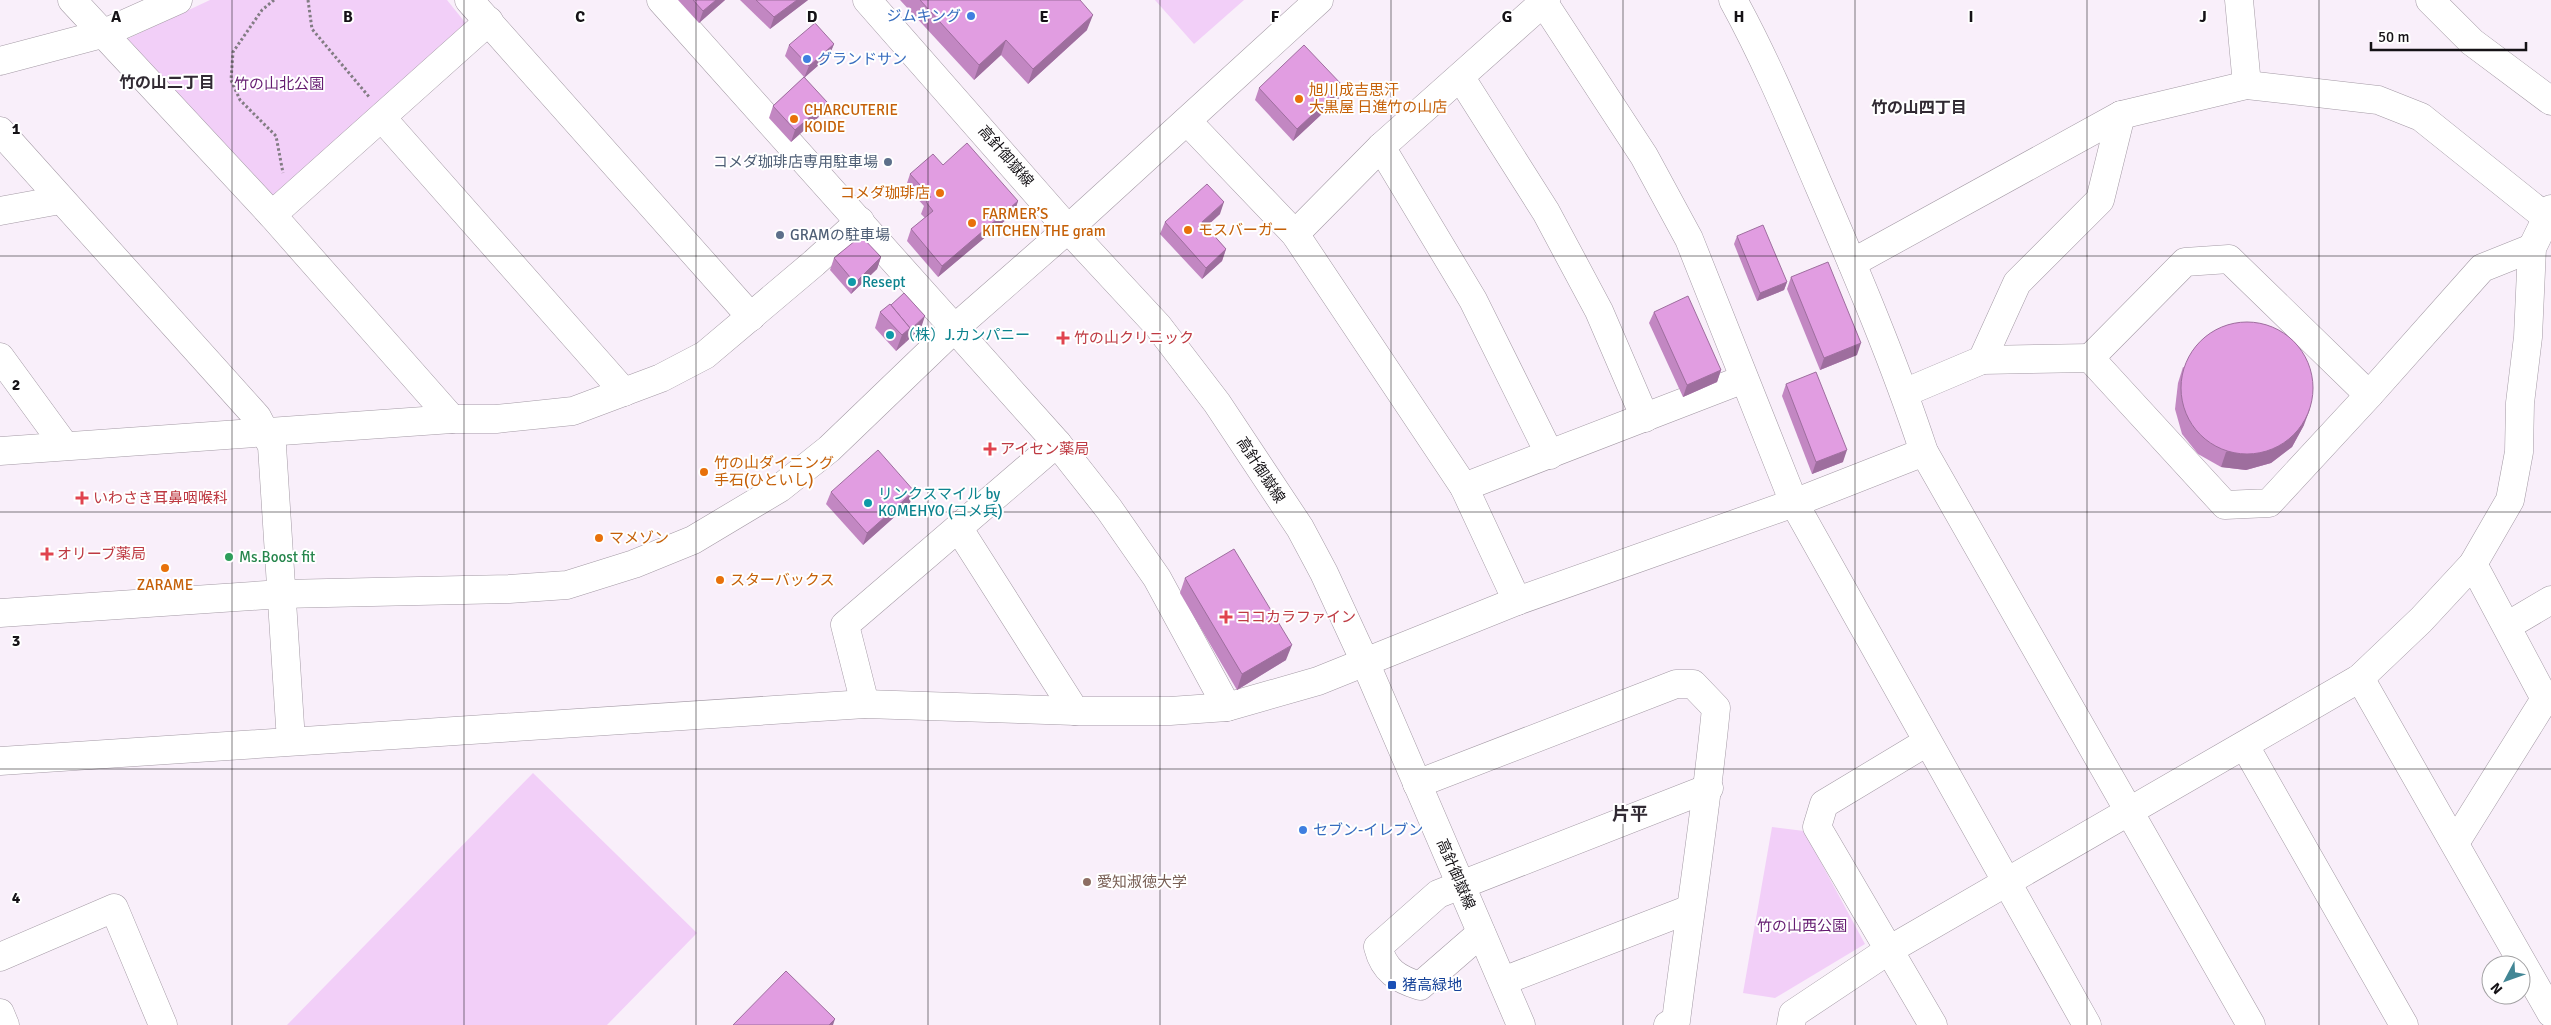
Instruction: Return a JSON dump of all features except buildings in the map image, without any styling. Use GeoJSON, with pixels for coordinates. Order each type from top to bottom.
{"type":"FeatureCollection","features":[{"type":"Feature","properties":{"kind":"street"},"geometry":{"type":"LineString","coordinates":[[72,0],[102,34],[278,211],[452,419]]}},
{"type":"Feature","properties":{"kind":"street"},"geometry":{"type":"LineString","coordinates":[[0,61],[102,34],[178,0]]}},
{"type":"Feature","properties":{"kind":"street"},"geometry":{"type":"LineString","coordinates":[[468,0],[489,21],[751,317]]}},
{"type":"Feature","properties":{"kind":"street"},"geometry":{"type":"LineString","coordinates":[[661,0],[1057,443],[1109,509],[1157,578],[1227,707]]}},
{"type":"Feature","properties":{"kind":"street","name":"高針御嶽線"},"geometry":{"type":"LineString","coordinates":[[867,0],[1068,229],[1158,326],[1217,403],[1300,528],[1324,573],[1365,662],[1521,1025]]}},
{"type":"Feature","properties":{"kind":"street"},"geometry":{"type":"LineString","coordinates":[[0,613],[282,594],[509,589],[567,585],[643,560],[692,540],[780,488],[829,449],[954,328],[1068,229],[1319,0]]}},
{"type":"Feature","properties":{"kind":"street"},"geometry":{"type":"LineString","coordinates":[[1733,0],[1758,46],[1852,263],[1904,393],[1924,452],[2251,1025]]}},
{"type":"Feature","properties":{"kind":"street"},"geometry":{"type":"LineString","coordinates":[[2239,0],[2247,85]]}},
{"type":"Feature","properties":{"kind":"street"},"geometry":{"type":"LineString","coordinates":[[2430,0],[2472,42],[2551,101]]}},
{"type":"Feature","properties":{"kind":"street"},"geometry":{"type":"LineString","coordinates":[[1295,234],[1381,147],[1545,2],[1644,156],[1689,239],[1794,503],[2087,1025]]}},
{"type":"Feature","properties":{"kind":"street"},"geometry":{"type":"LineString","coordinates":[[278,211],[489,21]]}},
{"type":"Feature","properties":{"kind":"street"},"geometry":{"type":"LineString","coordinates":[[1461,78],[1546,212],[1599,311],[1644,418]]}},
{"type":"Feature","properties":{"kind":"street"},"geometry":{"type":"LineString","coordinates":[[1791,1025],[1793,1014],[1890,950],[2127,810],[2244,746],[2360,678],[2421,620],[2473,564],[2510,500],[2519,452],[2520,403],[2540,340],[2532,248],[2549,214],[2420,117],[2378,100],[2247,85],[2121,115],[1852,263]]}},
{"type":"Feature","properties":{"kind":"street"},"geometry":{"type":"LineString","coordinates":[[1982,360],[2017,283],[2100,200],[2121,115]]}},
{"type":"Feature","properties":{"kind":"street"},"geometry":{"type":"LineString","coordinates":[[382,118],[624,392]]}},
{"type":"Feature","properties":{"kind":"street"},"geometry":{"type":"LineString","coordinates":[[1188,121],[1295,234],[1464,488],[1517,601]]}},
{"type":"Feature","properties":{"kind":"street"},"geometry":{"type":"LineString","coordinates":[[0,131],[257,417],[266,433],[272,446],[291,741]]}},
{"type":"Feature","properties":{"kind":"street"},"geometry":{"type":"LineString","coordinates":[[1381,147],[1473,300],[1550,455]]}},
{"type":"Feature","properties":{"kind":"street"},"geometry":{"type":"LineString","coordinates":[[0,211],[60,200]]}},
{"type":"Feature","properties":{"kind":"street"},"geometry":{"type":"LineString","coordinates":[[0,451],[452,419],[496,419],[573,411],[661,378],[705,355],[860,221]]}},
{"type":"Feature","properties":{"kind":"street"},"geometry":{"type":"LineString","coordinates":[[2090,358],[2225,505],[2269,503],[2369,396],[2482,268],[2532,248]]}},
{"type":"Feature","properties":{"kind":"street"},"geometry":{"type":"LineString","coordinates":[[1904,393],[1982,360],[2090,358],[2185,262],[2229,259],[2369,396]]}},
{"type":"Feature","properties":{"kind":"street"},"geometry":{"type":"LineString","coordinates":[[0,357],[65,446]]}},
{"type":"Feature","properties":{"kind":"street"},"geometry":{"type":"LineString","coordinates":[[1464,488],[1744,379]]}},
{"type":"Feature","properties":{"kind":"street"},"geometry":{"type":"LineString","coordinates":[[865,704],[845,625],[1057,443]]}},
{"type":"Feature","properties":{"kind":"street"},"geometry":{"type":"LineString","coordinates":[[0,762],[865,704],[1075,711],[1170,711],[1227,707],[1318,681],[1517,601],[1794,503],[1924,452]]}},
{"type":"Feature","properties":{"kind":"street"},"geometry":{"type":"LineString","coordinates":[[959,529],[1075,711]]}},
{"type":"Feature","properties":{"kind":"street"},"geometry":{"type":"LineString","coordinates":[[2455,844],[2545,699],[2473,564]]}},
{"type":"Feature","properties":{"kind":"street"},"geometry":{"type":"LineString","coordinates":[[2507,626],[2551,600]]}},
{"type":"Feature","properties":{"kind":"street"},"geometry":{"type":"LineString","coordinates":[[2360,678],[2551,1013]]}},
{"type":"Feature","properties":{"kind":"street"},"geometry":{"type":"LineString","coordinates":[[1417,784],[1676,684],[1693,684],[1716,708],[1708,788],[1676,1022],[1668,1025]]}},
{"type":"Feature","properties":{"kind":"street"},"geometry":{"type":"LineString","coordinates":[[1927,742],[1824,804],[1817,827],[1933,1025]]}},
{"type":"Feature","properties":{"kind":"street"},"geometry":{"type":"LineString","coordinates":[[2244,746],[2404,1025]]}},
{"type":"Feature","properties":{"kind":"street"},"geometry":{"type":"LineString","coordinates":[[1481,933],[1420,986],[1399,980],[1381,958],[1378,948],[1438,894],[1708,788]]}},
{"type":"Feature","properties":{"kind":"street"},"geometry":{"type":"LineString","coordinates":[[0,957],[114,908],[163,1025]]}},
{"type":"Feature","properties":{"kind":"street"},"geometry":{"type":"LineString","coordinates":[[1503,981],[1690,909]]}},
{"type":"Feature","properties":{"kind":"street"},"geometry":{"type":"LineString","coordinates":[[0,1013],[5,1025]]}},
{"type":"Feature","properties":{"kind":"path"},"geometry":{"type":"LineString","coordinates":[[274,0],[262,10],[233,52],[231,80],[240,100],[276,136],[283,171],[278,211]]}},
{"type":"Feature","properties":{"kind":"path"},"geometry":{"type":"LineString","coordinates":[[308,0],[312,29],[366,92],[382,118]]}},
{"type":"Feature","properties":{"kind":"green space","name":"竹の山北公園"},"geometry":{"type":"Polygon","coordinates":[[[210,0],[447,0],[468,26],[273,203],[125,40],[210,0]]]}},
{"type":"Feature","properties":{"kind":"green space"},"geometry":{"type":"Polygon","coordinates":[[[1155,0],[1244,0],[1194,44],[1155,0]]]}},
{"type":"Feature","properties":{"kind":"green space"},"geometry":{"type":"Polygon","coordinates":[[[533,773],[697,933],[607,1025],[287,1025],[533,773]]]}},
{"type":"Feature","properties":{"kind":"green space","name":"竹の山西公園"},"geometry":{"type":"Polygon","coordinates":[[[1772,827],[1804,831],[1865,944],[1775,998],[1743,993],[1772,827]]]}},
{"type":"Feature","properties":{"kind":"place","name":"ジムキング"},"geometry":{"type":"Point","coordinates":[971,16]}},
{"type":"Feature","properties":{"kind":"place","name":"グランドサン"},"geometry":{"type":"Point","coordinates":[807,59]}},
{"type":"Feature","properties":{"kind":"place","name":"旭川成吉思汗 大黒屋 日進竹の山店"},"geometry":{"type":"Point","coordinates":[1299,99]}},
{"type":"Feature","properties":{"kind":"place","name":"CHARCUTERIE KOIDE"},"geometry":{"type":"Point","coordinates":[794,119]}},
{"type":"Feature","properties":{"kind":"place","name":"コメダ珈琲店専用駐車場"},"geometry":{"type":"Point","coordinates":[888,162]}},
{"type":"Feature","properties":{"kind":"place","name":"コメダ珈琲店"},"geometry":{"type":"Point","coordinates":[940,193]}},
{"type":"Feature","properties":{"kind":"place","name":"FARMER’S KITCHEN THE gram"},"geometry":{"type":"Point","coordinates":[972,223]}},
{"type":"Feature","properties":{"kind":"place","name":"モスバーガー"},"geometry":{"type":"Point","coordinates":[1188,230]}},
{"type":"Feature","properties":{"kind":"place","name":"GRAMの駐車場"},"geometry":{"type":"Point","coordinates":[780,235]}},
{"type":"Feature","properties":{"kind":"place","name":"Resept"},"geometry":{"type":"Point","coordinates":[852,282]}},
{"type":"Feature","properties":{"kind":"place","name":"（株）J.カンパニー"},"geometry":{"type":"Point","coordinates":[890,335]}},
{"type":"Feature","properties":{"kind":"place","name":"竹の山クリニック"},"geometry":{"type":"Point","coordinates":[1063,338]}},
{"type":"Feature","properties":{"kind":"place","name":"アイセン薬局"},"geometry":{"type":"Point","coordinates":[990,449]}},
{"type":"Feature","properties":{"kind":"place","name":"竹の山ダイニング 手石(ひといし)"},"geometry":{"type":"Point","coordinates":[704,472]}},
{"type":"Feature","properties":{"kind":"place","name":"いわさき耳鼻咽喉科"},"geometry":{"type":"Point","coordinates":[82,498]}},
{"type":"Feature","properties":{"kind":"place","name":"リンクスマイル by KOMEHYO (コメ兵)"},"geometry":{"type":"Point","coordinates":[868,503]}},
{"type":"Feature","properties":{"kind":"place","name":"マメゾン"},"geometry":{"type":"Point","coordinates":[599,538]}},
{"type":"Feature","properties":{"kind":"place","name":"オリーブ薬局"},"geometry":{"type":"Point","coordinates":[47,554]}},
{"type":"Feature","properties":{"kind":"place","name":"Ms.Boost fit"},"geometry":{"type":"Point","coordinates":[229,557]}},
{"type":"Feature","properties":{"kind":"place","name":"ZARAME"},"geometry":{"type":"Point","coordinates":[165,568]}},
{"type":"Feature","properties":{"kind":"place","name":"スターバックス"},"geometry":{"type":"Point","coordinates":[720,580]}},
{"type":"Feature","properties":{"kind":"place","name":"ココカラファイン"},"geometry":{"type":"Point","coordinates":[1226,617]}},
{"type":"Feature","properties":{"kind":"place","name":"セブン-イレブン"},"geometry":{"type":"Point","coordinates":[1303,830]}},
{"type":"Feature","properties":{"kind":"place","name":"愛知淑徳大学"},"geometry":{"type":"Point","coordinates":[1087,882]}},
{"type":"Feature","properties":{"kind":"place","name":"猪高緑地"},"geometry":{"type":"Point","coordinates":[1392,985]}},
{"type":"Feature","properties":{"kind":"district","name":"竹の山二丁目"},"geometry":{"type":"Point","coordinates":[167,82]}},
{"type":"Feature","properties":{"kind":"district","name":"竹の山四丁目"},"geometry":{"type":"Point","coordinates":[1919,107]}},
{"type":"Feature","properties":{"kind":"district","name":"片平"},"geometry":{"type":"Point","coordinates":[1630,814]}}]}
